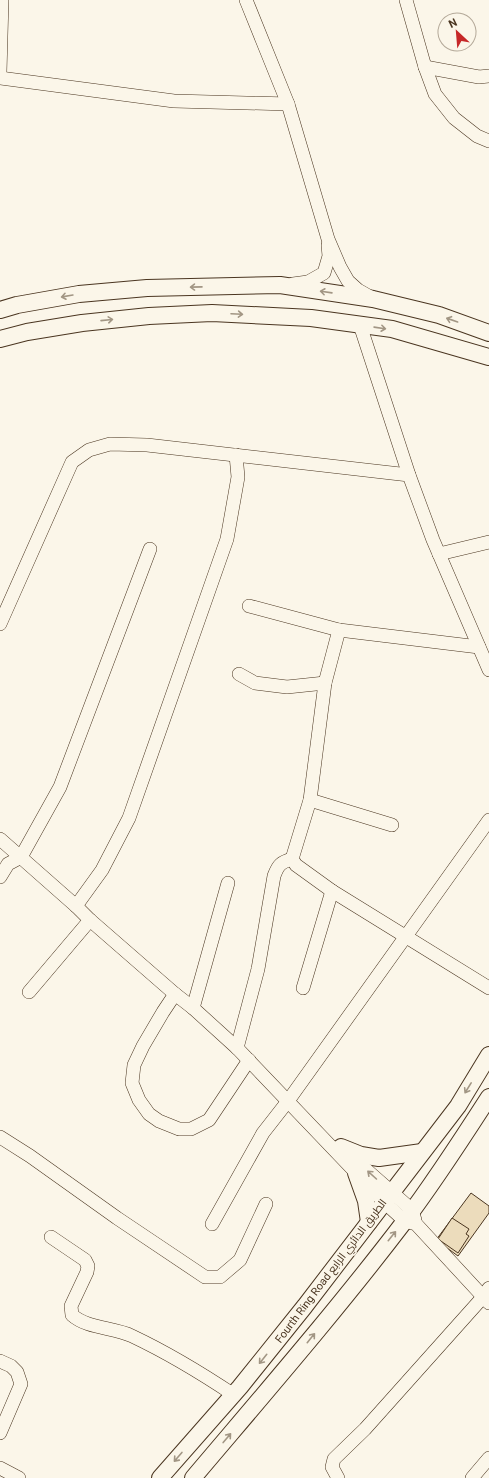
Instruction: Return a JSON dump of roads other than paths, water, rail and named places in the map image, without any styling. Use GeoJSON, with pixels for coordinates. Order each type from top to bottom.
{"type":"FeatureCollection","features":[{"type":"Feature","properties":{"kind":"main road"},"geometry":{"type":"LineString","coordinates":[[0,310],[16,305],[79,294],[147,288],[280,285],[373,299],[439,315],[489,333]]}},
{"type":"Feature","properties":{"kind":"main road"},"geometry":{"type":"LineString","coordinates":[[0,339],[27,332],[82,323],[149,316],[212,313],[311,318],[392,329],[489,357]]}},
{"type":"Feature","properties":{"kind":"main road","name":"Fourth Ring Road الطريق الدائري الرابع"},"geometry":{"type":"LineString","coordinates":[[160,1478],[234,1395],[305,1306],[458,1106],[489,1055]]}},
{"type":"Feature","properties":{"kind":"main road"},"geometry":{"type":"LineString","coordinates":[[193,1478],[411,1218],[489,1097]]}},
{"type":"Feature","properties":{"kind":"main road"},"geometry":{"type":"LineString","coordinates":[[341,1147],[361,1155],[379,1158],[422,1152]]}},
{"type":"Feature","properties":{"kind":"main road"},"geometry":{"type":"LineString","coordinates":[[356,1173],[366,1201],[369,1222]]}},
{"type":"Feature","properties":{"kind":"street"},"geometry":{"type":"LineString","coordinates":[[0,72],[2,0]]}},
{"type":"Feature","properties":{"kind":"street"},"geometry":{"type":"LineString","coordinates":[[246,0],[288,104],[328,240],[348,281],[358,290],[373,299]]}},
{"type":"Feature","properties":{"kind":"street"},"geometry":{"type":"LineString","coordinates":[[406,0],[425,67],[435,94],[454,118],[477,136],[489,140]]}},
{"type":"Feature","properties":{"kind":"street"},"geometry":{"type":"LineString","coordinates":[[425,67],[479,77],[489,76]]}},
{"type":"Feature","properties":{"kind":"street"},"geometry":{"type":"LineString","coordinates":[[0,78],[174,101],[288,104]]}},
{"type":"Feature","properties":{"kind":"street"},"geometry":{"type":"LineString","coordinates":[[280,285],[308,282],[324,273],[329,256],[328,240]]}},
{"type":"Feature","properties":{"kind":"street"},"geometry":{"type":"LineString","coordinates":[[360,325],[409,475],[439,554],[489,670]]}},
{"type":"Feature","properties":{"kind":"street"},"geometry":{"type":"LineString","coordinates":[[0,624],[72,462],[90,450],[110,444],[147,445],[409,475]]}},
{"type":"Feature","properties":{"kind":"street"},"geometry":{"type":"LineString","coordinates":[[76,906],[102,870],[129,818],[227,539],[238,477],[236,455]]}},
{"type":"Feature","properties":{"kind":"street"},"geometry":{"type":"LineString","coordinates":[[439,554],[489,542]]}},
{"type":"Feature","properties":{"kind":"street"},"geometry":{"type":"LineString","coordinates":[[0,877],[8,864],[20,857],[60,788],[150,549]]}},
{"type":"Feature","properties":{"kind":"street"},"geometry":{"type":"LineString","coordinates":[[249,606],[339,630],[479,647]]}},
{"type":"Feature","properties":{"kind":"street"},"geometry":{"type":"LineString","coordinates":[[292,859],[310,800],[325,684],[339,630]]}},
{"type":"Feature","properties":{"kind":"street"},"geometry":{"type":"LineString","coordinates":[[239,674],[255,683],[287,687],[325,684]]}},
{"type":"Feature","properties":{"kind":"street"},"geometry":{"type":"LineString","coordinates":[[310,800],[392,825]]}},
{"type":"Feature","properties":{"kind":"street"},"geometry":{"type":"LineString","coordinates":[[212,1224],[263,1133],[288,1101],[489,820]]}},
{"type":"Feature","properties":{"kind":"street"},"geometry":{"type":"LineString","coordinates":[[0,839],[90,920],[193,1008],[237,1048],[322,1135],[356,1173],[388,1197]]}},
{"type":"Feature","properties":{"kind":"street"},"geometry":{"type":"LineString","coordinates":[[292,859],[296,865],[332,891],[489,988]]}},
{"type":"Feature","properties":{"kind":"street"},"geometry":{"type":"LineString","coordinates":[[237,1048],[258,969],[274,876],[279,864],[292,859]]}},
{"type":"Feature","properties":{"kind":"street"},"geometry":{"type":"LineString","coordinates":[[193,1008],[228,883]]}},
{"type":"Feature","properties":{"kind":"street"},"geometry":{"type":"LineString","coordinates":[[303,988],[332,891]]}},
{"type":"Feature","properties":{"kind":"street"},"geometry":{"type":"LineString","coordinates":[[29,992],[90,920]]}},
{"type":"Feature","properties":{"kind":"street"},"geometry":{"type":"LineString","coordinates":[[175,994],[143,1046],[134,1065],[132,1083],[139,1100],[149,1114],[159,1121],[179,1129],[191,1129],[209,1120],[249,1060]]}},
{"type":"Feature","properties":{"kind":"street"},"geometry":{"type":"LineString","coordinates":[[322,1135],[341,1147],[388,1197],[411,1218],[487,1296],[365,1429],[334,1459],[332,1467],[338,1478]]}},
{"type":"Feature","properties":{"kind":"street"},"geometry":{"type":"LineString","coordinates":[[0,1137],[30,1156],[117,1218],[206,1277],[220,1277],[240,1260],[266,1204]]}},
{"type":"Feature","properties":{"kind":"street"},"geometry":{"type":"LineString","coordinates":[[51,1237],[85,1260],[88,1266],[87,1272],[71,1306],[72,1315],[79,1321],[130,1335],[188,1365],[234,1395]]}},
{"type":"Feature","properties":{"kind":"street"},"geometry":{"type":"LineString","coordinates":[[0,1361],[11,1366],[17,1372],[21,1384],[0,1434]]}},
{"type":"Feature","properties":{"kind":"street"},"geometry":{"type":"LineString","coordinates":[[472,1478],[489,1458]]}},
{"type":"Feature","properties":{"kind":"street"},"geometry":{"type":"LineString","coordinates":[[0,1468],[19,1478]]}}]}
